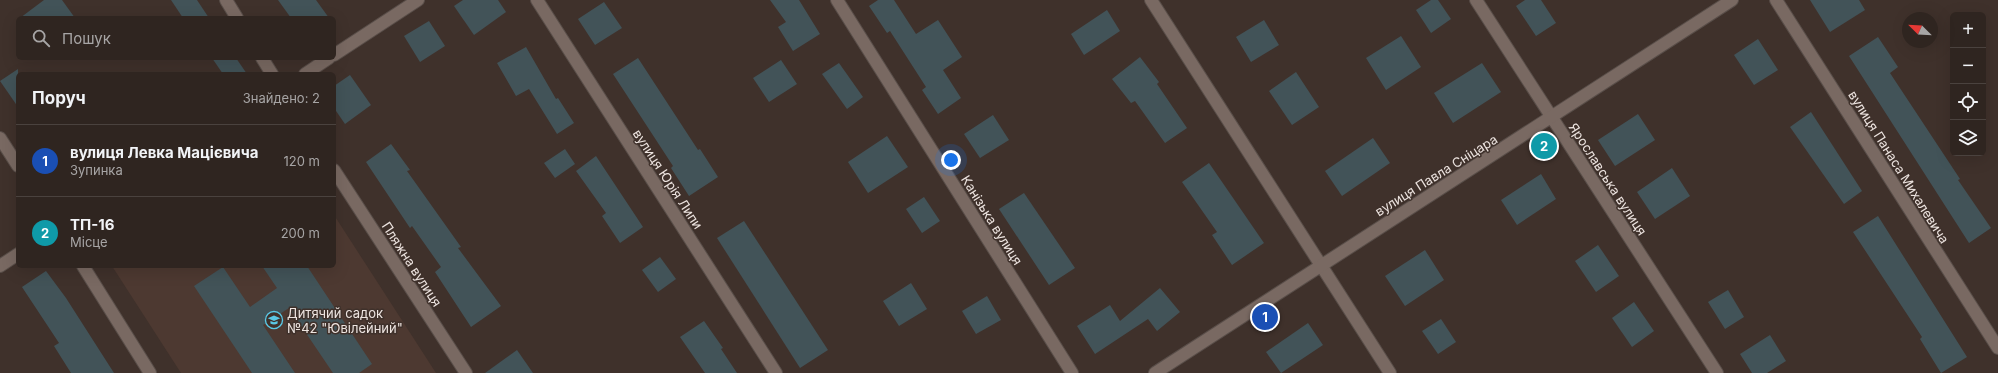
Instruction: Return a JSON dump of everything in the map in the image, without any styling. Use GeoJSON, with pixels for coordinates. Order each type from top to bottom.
{"type":"FeatureCollection","features":[{"type":"Feature","properties":{"kind":"street"},"geometry":{"type":"LineString","coordinates":[[226,0],[236,16]]}},
{"type":"Feature","properties":{"kind":"street"},"geometry":{"type":"LineString","coordinates":[[336,54],[418,0]]}},
{"type":"Feature","properties":{"kind":"street","name":"вулиця Юрія Липи"},"geometry":{"type":"LineString","coordinates":[[537,0],[776,373]]}},
{"type":"Feature","properties":{"kind":"street","name":"Канізька вулиця"},"geometry":{"type":"LineString","coordinates":[[837,0],[1072,373]]}},
{"type":"Feature","properties":{"kind":"street"},"geometry":{"type":"LineString","coordinates":[[1151,0],[1390,373]]}},
{"type":"Feature","properties":{"kind":"street","name":"Ярославська вулиця"},"geometry":{"type":"LineString","coordinates":[[1476,0],[1717,373]]}},
{"type":"Feature","properties":{"kind":"street","name":"вулиця Павла Сніцара"},"geometry":{"type":"LineString","coordinates":[[1155,373],[1320,265],[1552,118],[1732,0]]}},
{"type":"Feature","properties":{"kind":"street","name":"вулиця Панаса Михалевича"},"geometry":{"type":"LineString","coordinates":[[1776,0],[1998,348]]}},
{"type":"Feature","properties":{"kind":"street"},"geometry":{"type":"LineString","coordinates":[[263,60],[271,72]]}},
{"type":"Feature","properties":{"kind":"street"},"geometry":{"type":"LineString","coordinates":[[308,72],[326,60]]}},
{"type":"Feature","properties":{"kind":"street"},"geometry":{"type":"LineString","coordinates":[[0,138],[16,163]]}},
{"type":"Feature","properties":{"kind":"street","name":"Пляжна вулиця"},"geometry":{"type":"LineString","coordinates":[[336,173],[466,373]]}},
{"type":"Feature","properties":{"kind":"street"},"geometry":{"type":"LineString","coordinates":[[0,266],[16,255]]}},
{"type":"Feature","properties":{"kind":"street"},"geometry":{"type":"LineString","coordinates":[[83,268],[150,373]]}},
{"type":"Feature","properties":{"kind":"shaded area","name":"Дитячий садок №42 \"Ювілейний\""},"geometry":{"type":"Polygon","coordinates":[[[336,218],[436,373],[181,373],[113,268],[336,268],[336,218]]]}},
{"type":"Feature","properties":{"kind":"building"},"geometry":{"type":"Polygon","coordinates":[[[44,0],[62,0],[74,16],[23,16],[44,0]]]}},
{"type":"Feature","properties":{"kind":"building"},"geometry":{"type":"Polygon","coordinates":[[[171,0],[197,0],[208,16],[182,16],[171,0]]]}},
{"type":"Feature","properties":{"kind":"building"},"geometry":{"type":"Polygon","coordinates":[[[278,0],[316,0],[328,16],[290,16],[278,0]]]}},
{"type":"Feature","properties":{"kind":"building"},"geometry":{"type":"Polygon","coordinates":[[[463,0],[498,0],[506,12],[474,35],[454,6],[463,0]]]}},
{"type":"Feature","properties":{"kind":"building"},"geometry":{"type":"Polygon","coordinates":[[[770,0],[799,0],[820,34],[793,51],[778,27],[786,22],[770,0]]]}},
{"type":"Feature","properties":{"kind":"building"},"geometry":{"type":"Polygon","coordinates":[[[878,0],[894,0],[916,34],[938,20],[962,57],[943,70],[961,98],[938,114],[922,90],[926,87],[890,31],[887,33],[869,6],[878,0]]]}},
{"type":"Feature","properties":{"kind":"building"},"geometry":{"type":"Polygon","coordinates":[[[1431,0],[1438,0],[1451,19],[1431,33],[1416,10],[1431,0]]]}},
{"type":"Feature","properties":{"kind":"building"},"geometry":{"type":"Polygon","coordinates":[[[1525,0],[1541,0],[1556,23],[1536,36],[1516,6],[1525,0]]]}},
{"type":"Feature","properties":{"kind":"building"},"geometry":{"type":"Polygon","coordinates":[[[1810,0],[1859,0],[1865,10],[1830,32],[1810,0]]]}},
{"type":"Feature","properties":{"kind":"building"},"geometry":{"type":"Polygon","coordinates":[[[604,2],[622,28],[595,45],[578,19],[604,2]]]}},
{"type":"Feature","properties":{"kind":"building"},"geometry":{"type":"Polygon","coordinates":[[[1107,10],[1120,31],[1084,55],[1071,34],[1107,10]]]}},
{"type":"Feature","properties":{"kind":"building"},"geometry":{"type":"Polygon","coordinates":[[[1264,20],[1279,45],[1251,62],[1236,37],[1264,20]]]}},
{"type":"Feature","properties":{"kind":"building"},"geometry":{"type":"Polygon","coordinates":[[[429,21],[445,46],[420,62],[404,36],[429,21]]]}},
{"type":"Feature","properties":{"kind":"building"},"geometry":{"type":"Polygon","coordinates":[[[1401,36],[1421,67],[1386,90],[1366,58],[1401,36]]]}},
{"type":"Feature","properties":{"kind":"building"},"geometry":{"type":"Polygon","coordinates":[[[1878,37],[1898,67],[1890,73],[1960,179],[1958,180],[1991,228],[1969,243],[1849,56],[1878,37]]]}},
{"type":"Feature","properties":{"kind":"building"},"geometry":{"type":"Polygon","coordinates":[[[1758,39],[1778,70],[1754,85],[1734,55],[1758,39]]]}},
{"type":"Feature","properties":{"kind":"building"},"geometry":{"type":"Polygon","coordinates":[[[526,47],[556,99],[558,98],[574,123],[557,134],[529,89],[516,96],[497,63],[526,47]]]}},
{"type":"Feature","properties":{"kind":"building"},"geometry":{"type":"Polygon","coordinates":[[[1140,57],[1159,82],[1157,84],[1187,128],[1165,143],[1135,101],[1131,103],[1112,79],[1140,57]]]}},
{"type":"Feature","properties":{"kind":"building"},"geometry":{"type":"Polygon","coordinates":[[[638,58],[698,150],[700,149],[718,177],[689,196],[671,168],[673,166],[613,74],[638,58]]]}},
{"type":"Feature","properties":{"kind":"building"},"geometry":{"type":"Polygon","coordinates":[[[213,60],[237,60],[246,72],[222,72],[213,60]]]}},
{"type":"Feature","properties":{"kind":"building"},"geometry":{"type":"Polygon","coordinates":[[[781,60],[797,84],[769,102],[753,78],[781,60]]]}},
{"type":"Feature","properties":{"kind":"building"},"geometry":{"type":"Polygon","coordinates":[[[839,63],[863,97],[847,109],[822,74],[839,63]]]}},
{"type":"Feature","properties":{"kind":"building"},"geometry":{"type":"Polygon","coordinates":[[[1482,63],[1501,92],[1453,123],[1434,93],[1482,63]]]}},
{"type":"Feature","properties":{"kind":"building"},"geometry":{"type":"Polygon","coordinates":[[[18,69],[18,72],[16,72],[16,104],[0,81],[18,69]]]}},
{"type":"Feature","properties":{"kind":"building"},"geometry":{"type":"Polygon","coordinates":[[[1296,72],[1319,107],[1292,125],[1269,91],[1296,72]]]}},
{"type":"Feature","properties":{"kind":"building"},"geometry":{"type":"Polygon","coordinates":[[[350,75],[371,105],[345,124],[336,111],[336,85],[350,75]]]}},
{"type":"Feature","properties":{"kind":"building"},"geometry":{"type":"Polygon","coordinates":[[[1811,112],[1862,191],[1844,204],[1790,127],[1811,112]]]}},
{"type":"Feature","properties":{"kind":"building"},"geometry":{"type":"Polygon","coordinates":[[[1638,114],[1655,140],[1615,166],[1598,140],[1638,114]]]}},
{"type":"Feature","properties":{"kind":"building"},"geometry":{"type":"Polygon","coordinates":[[[993,115],[1009,140],[980,158],[964,134],[993,115]]]}},
{"type":"Feature","properties":{"kind":"building"},"geometry":{"type":"Polygon","coordinates":[[[887,136],[908,167],[868,193],[848,162],[887,136]]]}},
{"type":"Feature","properties":{"kind":"building"},"geometry":{"type":"Polygon","coordinates":[[[1373,138],[1390,163],[1342,196],[1325,171],[1373,138]]]}},
{"type":"Feature","properties":{"kind":"building"},"geometry":{"type":"Polygon","coordinates":[[[391,144],[410,170],[407,171],[461,247],[458,248],[501,306],[471,327],[435,272],[441,267],[412,226],[410,228],[366,162],[391,144]]]}},
{"type":"Feature","properties":{"kind":"building"},"geometry":{"type":"Polygon","coordinates":[[[565,149],[575,164],[555,178],[544,163],[565,149]]]}},
{"type":"Feature","properties":{"kind":"building"},"geometry":{"type":"Polygon","coordinates":[[[596,156],[643,227],[620,243],[602,216],[606,213],[576,171],[596,156]]]}},
{"type":"Feature","properties":{"kind":"building"},"geometry":{"type":"Polygon","coordinates":[[[1209,163],[1264,243],[1232,265],[1212,235],[1217,232],[1182,182],[1209,163]]]}},
{"type":"Feature","properties":{"kind":"building"},"geometry":{"type":"Polygon","coordinates":[[[1672,168],[1690,196],[1655,219],[1637,192],[1672,168]]]}},
{"type":"Feature","properties":{"kind":"building"},"geometry":{"type":"Polygon","coordinates":[[[1541,174],[1556,199],[1517,225],[1501,200],[1541,174]]]}},
{"type":"Feature","properties":{"kind":"building"},"geometry":{"type":"Polygon","coordinates":[[[1024,193],[1075,268],[1049,285],[999,209],[1024,193]]]}},
{"type":"Feature","properties":{"kind":"building"},"geometry":{"type":"Polygon","coordinates":[[[924,197],[940,221],[922,233],[906,209],[924,197]]]}},
{"type":"Feature","properties":{"kind":"building"},"geometry":{"type":"Polygon","coordinates":[[[1878,216],[1967,357],[1941,373],[1920,339],[1922,337],[1853,232],[1878,216]]]}},
{"type":"Feature","properties":{"kind":"building"},"geometry":{"type":"Polygon","coordinates":[[[744,221],[828,350],[800,368],[717,238],[744,221]]]}},
{"type":"Feature","properties":{"kind":"building"},"geometry":{"type":"Polygon","coordinates":[[[1598,245],[1619,276],[1596,292],[1575,261],[1598,245]]]}},
{"type":"Feature","properties":{"kind":"building"},"geometry":{"type":"Polygon","coordinates":[[[1425,250],[1444,280],[1405,306],[1385,276],[1425,250]]]}},
{"type":"Feature","properties":{"kind":"building"},"geometry":{"type":"Polygon","coordinates":[[[660,257],[676,279],[658,292],[642,270],[660,257]]]}},
{"type":"Feature","properties":{"kind":"building"},"geometry":{"type":"Polygon","coordinates":[[[224,268],[250,307],[277,288],[263,268],[308,268],[372,364],[359,373],[333,373],[289,308],[263,325],[295,373],[252,373],[194,286],[224,268]]]}},
{"type":"Feature","properties":{"kind":"building"},"geometry":{"type":"Polygon","coordinates":[[[46,271],[66,298],[114,373],[71,373],[54,346],[59,343],[22,287],[46,271]]]}},
{"type":"Feature","properties":{"kind":"building"},"geometry":{"type":"Polygon","coordinates":[[[911,283],[927,309],[899,326],[883,301],[911,283]]]}},
{"type":"Feature","properties":{"kind":"building"},"geometry":{"type":"Polygon","coordinates":[[[1160,288],[1180,312],[1157,331],[1148,319],[1095,354],[1077,326],[1110,305],[1120,321],[1160,288]]]}},
{"type":"Feature","properties":{"kind":"building"},"geometry":{"type":"Polygon","coordinates":[[[1728,290],[1744,317],[1725,329],[1708,302],[1728,290]]]}},
{"type":"Feature","properties":{"kind":"building"},"geometry":{"type":"Polygon","coordinates":[[[987,296],[1001,320],[976,334],[962,311],[987,296]]]}},
{"type":"Feature","properties":{"kind":"building"},"geometry":{"type":"Polygon","coordinates":[[[1634,302],[1654,331],[1632,347],[1612,318],[1634,302]]]}},
{"type":"Feature","properties":{"kind":"building"},"geometry":{"type":"Polygon","coordinates":[[[1441,319],[1456,342],[1438,354],[1422,331],[1441,319]]]}},
{"type":"Feature","properties":{"kind":"building"},"geometry":{"type":"Polygon","coordinates":[[[704,321],[723,348],[721,349],[737,373],[705,373],[680,337],[704,321]]]}},
{"type":"Feature","properties":{"kind":"building"},"geometry":{"type":"Polygon","coordinates":[[[1308,323],[1323,345],[1281,373],[1266,352],[1308,323]]]}},
{"type":"Feature","properties":{"kind":"building"},"geometry":{"type":"Polygon","coordinates":[[[1770,335],[1786,361],[1767,373],[1752,373],[1740,354],[1770,335]]]}},
{"type":"Feature","properties":{"kind":"building"},"geometry":{"type":"Polygon","coordinates":[[[517,350],[533,373],[485,373],[517,350]]]}},
{"type":"Feature","properties":{"kind":"place","name":"ТП-16"},"geometry":{"type":"Point","coordinates":[1544,146]}},
{"type":"Feature","properties":{"kind":"place","name":"вулиця Левка Мацієвича"},"geometry":{"type":"Point","coordinates":[1265,317]}},
{"type":"Feature","properties":{"kind":"place","name":"Дитячий садок №42 \"Ювілейний\""},"geometry":{"type":"Point","coordinates":[274,320]}}]}
